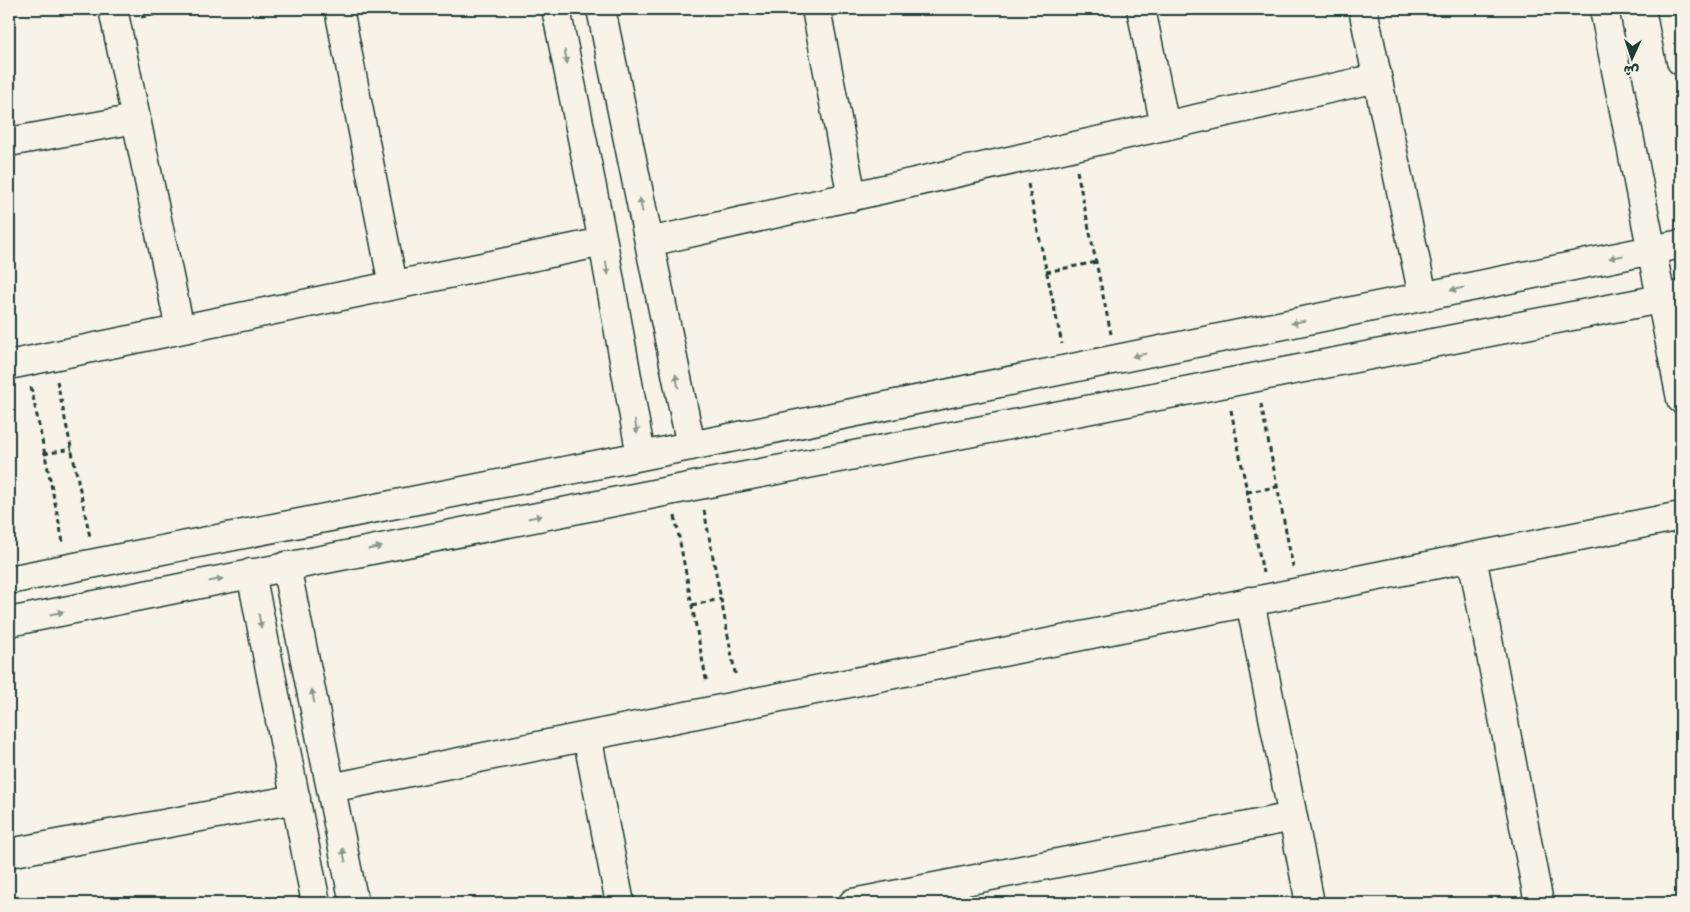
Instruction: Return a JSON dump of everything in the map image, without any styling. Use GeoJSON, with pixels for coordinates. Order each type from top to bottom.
{"type":"FeatureCollection","features":[{"type":"Feature","properties":{"kind":"street"},"geometry":{"type":"LineString","coordinates":[[339,9],[393,285]]}},
{"type":"Feature","properties":{"kind":"street"},"geometry":{"type":"LineString","coordinates":[[556,9],[603,242],[641,456]]}},
{"type":"Feature","properties":{"kind":"street"},"geometry":{"type":"LineString","coordinates":[[601,9],[691,446]]}},
{"type":"Feature","properties":{"kind":"street"},"geometry":{"type":"LineString","coordinates":[[816,9],[852,197]]}},
{"type":"Feature","properties":{"kind":"street"},"geometry":{"type":"LineString","coordinates":[[1141,9],[1166,126]]}},
{"type":"Feature","properties":{"kind":"street"},"geometry":{"type":"LineString","coordinates":[[1363,9],[1423,296]]}},
{"type":"Feature","properties":{"kind":"street"},"geometry":{"type":"LineString","coordinates":[[1604,9],[1651,250],[1671,297],[1681,399]]}},
{"type":"Feature","properties":{"kind":"street"},"geometry":{"type":"LineString","coordinates":[[1671,9],[1681,61]]}},
{"type":"Feature","properties":{"kind":"street"},"geometry":{"type":"LineString","coordinates":[[115,15],[180,329]]}},
{"type":"Feature","properties":{"kind":"street"},"geometry":{"type":"LineString","coordinates":[[649,242],[1377,78]]}},
{"type":"Feature","properties":{"kind":"street"},"geometry":{"type":"LineString","coordinates":[[9,142],[136,119]]}},
{"type":"Feature","properties":{"kind":"street"},"geometry":{"type":"LineString","coordinates":[[17,364],[603,242]]}},
{"type":"Feature","properties":{"kind":"street"},"geometry":{"type":"LineString","coordinates":[[9,580],[691,446],[1681,244]]}},
{"type":"Feature","properties":{"kind":"street"},"geometry":{"type":"LineString","coordinates":[[9,622],[699,485],[1671,297]]}},
{"type":"Feature","properties":{"kind":"street"},"geometry":{"type":"LineString","coordinates":[[331,788],[1472,556],[1681,516]]}},
{"type":"Feature","properties":{"kind":"street"},"geometry":{"type":"LineString","coordinates":[[1472,556],[1538,903]]}},
{"type":"Feature","properties":{"kind":"street"},"geometry":{"type":"LineString","coordinates":[[286,566],[354,903]]}},
{"type":"Feature","properties":{"kind":"street"},"geometry":{"type":"LineString","coordinates":[[251,573],[316,903]]}},
{"type":"Feature","properties":{"kind":"street"},"geometry":{"type":"LineString","coordinates":[[1259,600],[1293,817],[1310,903]]}},
{"type":"Feature","properties":{"kind":"street"},"geometry":{"type":"LineString","coordinates":[[587,736],[620,903]]}},
{"type":"Feature","properties":{"kind":"street"},"geometry":{"type":"LineString","coordinates":[[9,853],[296,800]]}},
{"type":"Feature","properties":{"kind":"street"},"geometry":{"type":"LineString","coordinates":[[853,903],[1293,817]]}},
{"type":"Feature","properties":{"kind":"path"},"geometry":{"type":"LineString","coordinates":[[115,15],[185,9]]}},
{"type":"Feature","properties":{"kind":"path"},"geometry":{"type":"LineString","coordinates":[[1072,148],[1117,359]]}},
{"type":"Feature","properties":{"kind":"path"},"geometry":{"type":"LineString","coordinates":[[1022,158],[1067,369]]}},
{"type":"Feature","properties":{"kind":"path"},"geometry":{"type":"LineString","coordinates":[[1046,272],[1096,262]]}},
{"type":"Feature","properties":{"kind":"path"},"geometry":{"type":"LineString","coordinates":[[52,356],[95,563]]}},
{"type":"Feature","properties":{"kind":"path"},"geometry":{"type":"LineString","coordinates":[[17,364],[44,454],[68,568]]}},
{"type":"Feature","properties":{"kind":"path"},"geometry":{"type":"LineString","coordinates":[[1256,378],[1298,592]]}},
{"type":"Feature","properties":{"kind":"path"},"geometry":{"type":"LineString","coordinates":[[1226,384],[1247,492],[1259,600]]}},
{"type":"Feature","properties":{"kind":"path"},"geometry":{"type":"LineString","coordinates":[[44,454],[72,449]]}},
{"type":"Feature","properties":{"kind":"path"},"geometry":{"type":"LineString","coordinates":[[699,485],[741,704]]}},
{"type":"Feature","properties":{"kind":"path"},"geometry":{"type":"LineString","coordinates":[[1247,492],[1277,487]]}},
{"type":"Feature","properties":{"kind":"path"},"geometry":{"type":"LineString","coordinates":[[670,491],[712,710]]}},
{"type":"Feature","properties":{"kind":"path"},"geometry":{"type":"LineString","coordinates":[[692,605],[721,599]]}}]}
